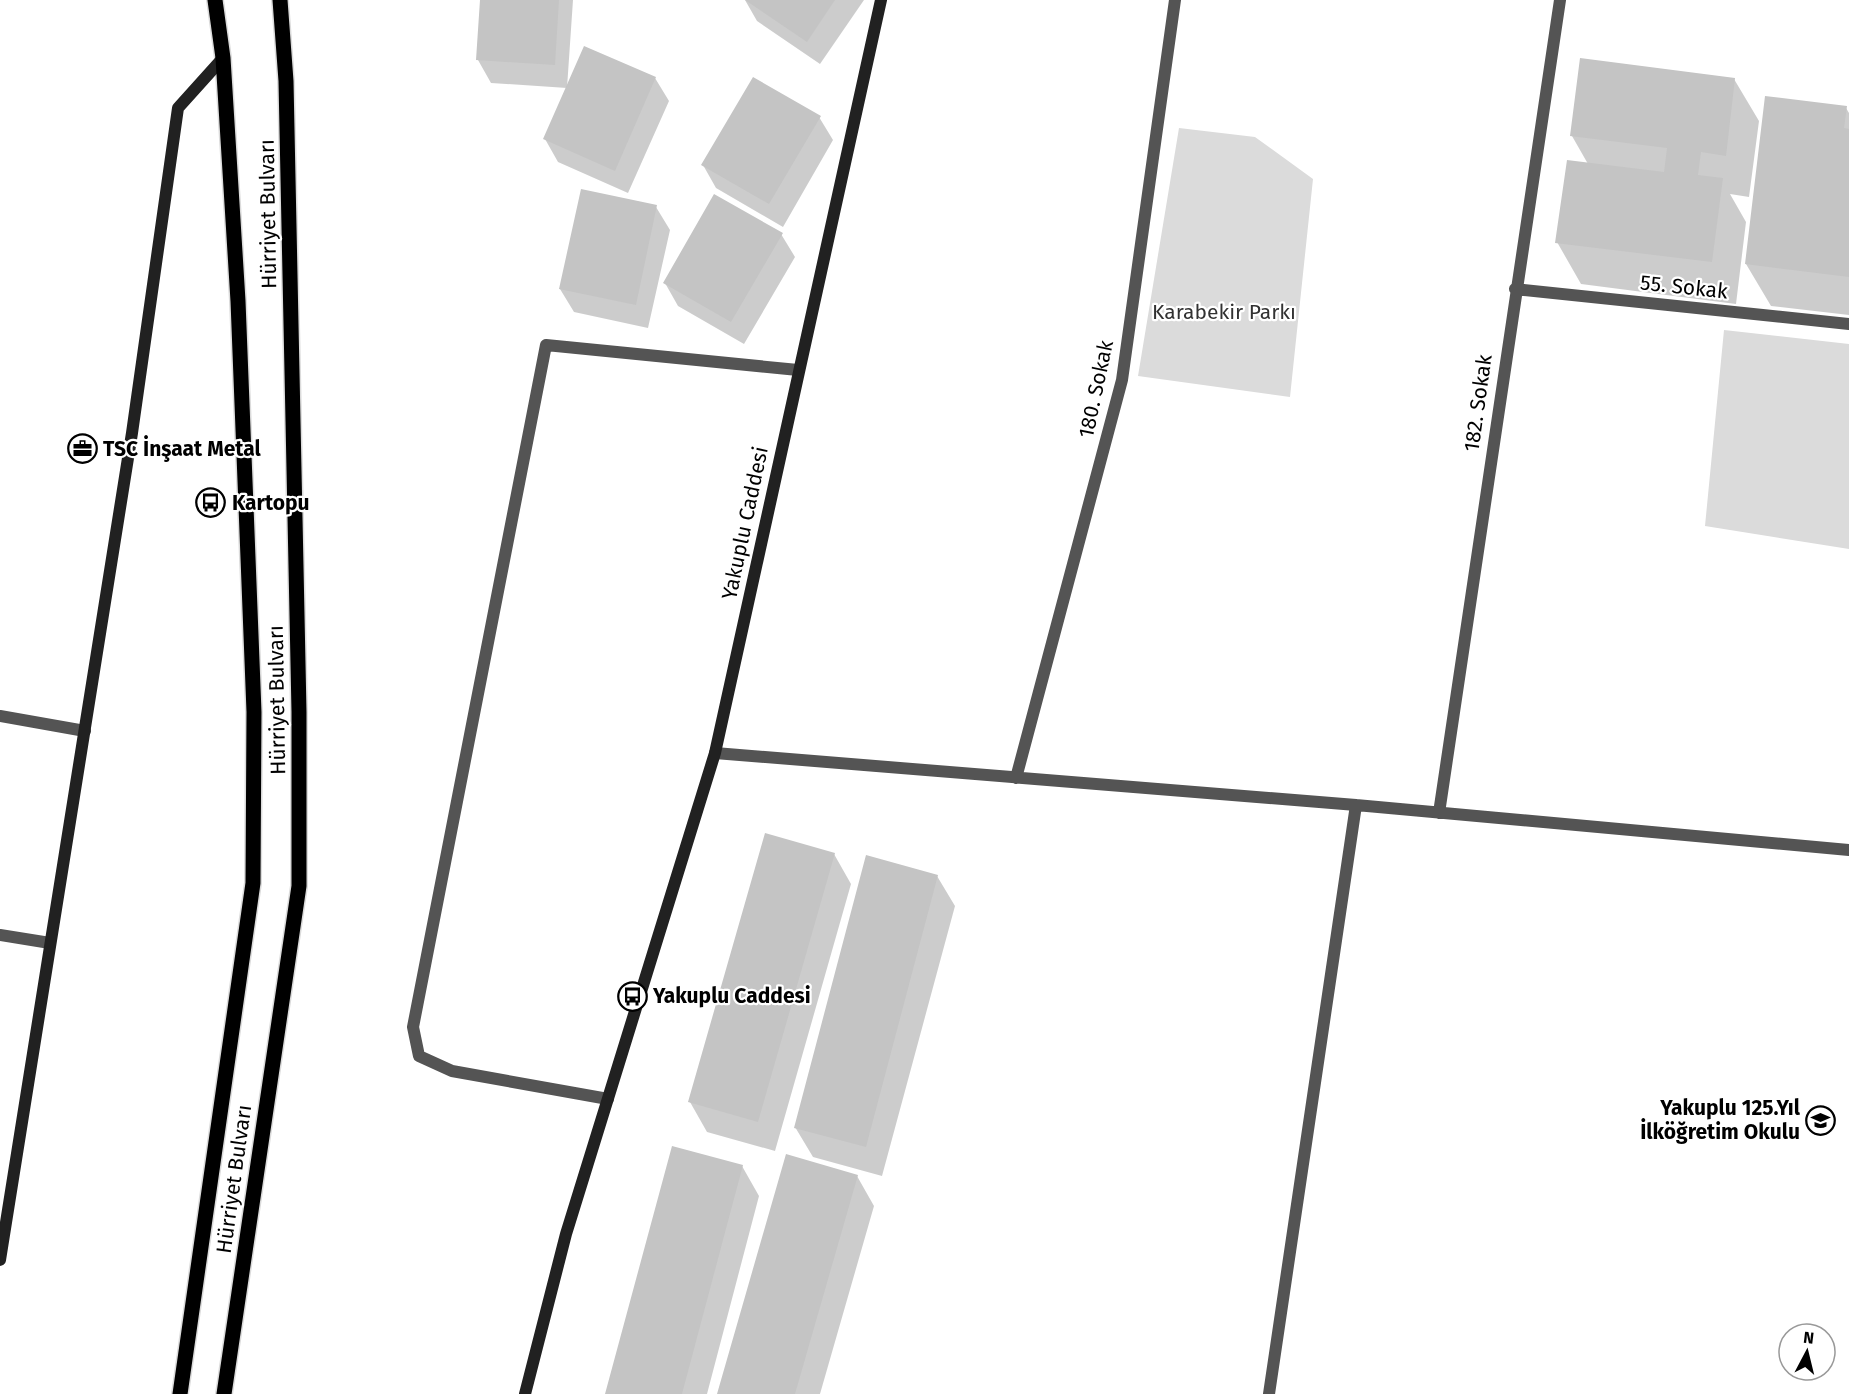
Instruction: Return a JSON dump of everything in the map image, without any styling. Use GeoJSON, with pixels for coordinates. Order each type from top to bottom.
{"type":"FeatureCollection","features":[{"type":"Feature","properties":{"kind":"main road","name":"Hürriyet Bulvarı"},"geometry":{"type":"LineString","coordinates":[[180,1394],[253,883],[254,712],[238,301],[223,58],[214,0]]}},
{"type":"Feature","properties":{"kind":"main road","name":"Hürriyet Bulvarı"},"geometry":{"type":"LineString","coordinates":[[224,1394],[299,886],[299,712],[286,92],[279,0]]}},
{"type":"Feature","properties":{"kind":"street","name":"Yakuplu Caddesi"},"geometry":{"type":"LineString","coordinates":[[525,1394],[566,1234],[716,753],[798,370],[881,0]]}},
{"type":"Feature","properties":{"kind":"street","name":"180. Sokak"},"geometry":{"type":"LineString","coordinates":[[1016,778],[1122,380],[1175,0]]}},
{"type":"Feature","properties":{"kind":"street","name":"182. Sokak"},"geometry":{"type":"LineString","coordinates":[[1439,813],[1515,289],[1560,0]]}},
{"type":"Feature","properties":{"kind":"street"},"geometry":{"type":"LineString","coordinates":[[0,1260],[132,433],[178,108],[223,58]]}},
{"type":"Feature","properties":{"kind":"street","name":"55. Sokak"},"geometry":{"type":"LineString","coordinates":[[1515,289],[1849,324]]}},
{"type":"Feature","properties":{"kind":"street"},"geometry":{"type":"LineString","coordinates":[[608,1099],[452,1071],[419,1056],[413,1027],[546,345],[798,370]]}},
{"type":"Feature","properties":{"kind":"street"},"geometry":{"type":"LineString","coordinates":[[0,716],[85,731]]}},
{"type":"Feature","properties":{"kind":"street"},"geometry":{"type":"LineString","coordinates":[[716,753],[1439,813],[1849,850]]}},
{"type":"Feature","properties":{"kind":"street"},"geometry":{"type":"LineString","coordinates":[[1269,1394],[1356,806]]}},
{"type":"Feature","properties":{"kind":"street"},"geometry":{"type":"LineString","coordinates":[[0,935],[50,943]]}},
{"type":"Feature","properties":{"kind":"green space","name":"Karabekir Parkı"},"geometry":{"type":"Polygon","coordinates":[[[1179,128],[1255,137],[1313,179],[1290,397],[1138,376],[1179,128]]]}},
{"type":"Feature","properties":{"kind":"green space"},"geometry":{"type":"Polygon","coordinates":[[[1724,330],[1849,344],[1849,549],[1705,526],[1724,330]]]}},
{"type":"Feature","properties":{"kind":"building"},"geometry":{"type":"Polygon","coordinates":[[[480,0],[559,0],[555,65],[476,60],[480,0]]]}},
{"type":"Feature","properties":{"kind":"building"},"geometry":{"type":"Polygon","coordinates":[[[745,0],[835,0],[807,42],[745,0]]]}},
{"type":"Feature","properties":{"kind":"building"},"geometry":{"type":"Polygon","coordinates":[[[584,46],[656,77],[615,171],[543,139],[584,46]]]}},
{"type":"Feature","properties":{"kind":"building"},"geometry":{"type":"Polygon","coordinates":[[[1580,58],[1735,78],[1726,156],[1701,152],[1698,175],[1723,178],[1712,262],[1555,243],[1567,160],[1664,172],[1667,148],[1570,136],[1580,58]]]}},
{"type":"Feature","properties":{"kind":"building"},"geometry":{"type":"Polygon","coordinates":[[[753,77],[821,116],[769,204],[701,165],[753,77]]]}},
{"type":"Feature","properties":{"kind":"building"},"geometry":{"type":"Polygon","coordinates":[[[1765,96],[1847,106],[1844,128],[1849,129],[1849,277],[1745,264],[1765,96]]]}},
{"type":"Feature","properties":{"kind":"building"},"geometry":{"type":"Polygon","coordinates":[[[581,189],[657,205],[636,305],[559,289],[581,189]]]}},
{"type":"Feature","properties":{"kind":"building"},"geometry":{"type":"Polygon","coordinates":[[[714,194],[783,233],[731,322],[663,283],[714,194]]]}},
{"type":"Feature","properties":{"kind":"building"},"geometry":{"type":"Polygon","coordinates":[[[765,833],[835,853],[758,1122],[688,1102],[765,833]]]}},
{"type":"Feature","properties":{"kind":"building"},"geometry":{"type":"Polygon","coordinates":[[[866,855],[938,875],[866,1147],[794,1128],[866,855]]]}},
{"type":"Feature","properties":{"kind":"building"},"geometry":{"type":"Polygon","coordinates":[[[672,1146],[743,1165],[682,1394],[605,1394],[672,1146]]]}},
{"type":"Feature","properties":{"kind":"building"},"geometry":{"type":"Polygon","coordinates":[[[786,1154],[858,1175],[795,1394],[717,1394],[786,1154]]]}},
{"type":"Feature","properties":{"kind":"place","name":"TSC İnşaat Metal"},"geometry":{"type":"Point","coordinates":[82,449]}},
{"type":"Feature","properties":{"kind":"place","name":"Kartopu"},"geometry":{"type":"Point","coordinates":[211,503]}},
{"type":"Feature","properties":{"kind":"place","name":"Yakuplu Caddesi"},"geometry":{"type":"Point","coordinates":[632,996]}},
{"type":"Feature","properties":{"kind":"place","name":"Yakuplu 125.Yıl İlköğretim Okulu"},"geometry":{"type":"Point","coordinates":[1821,1120]}}]}
